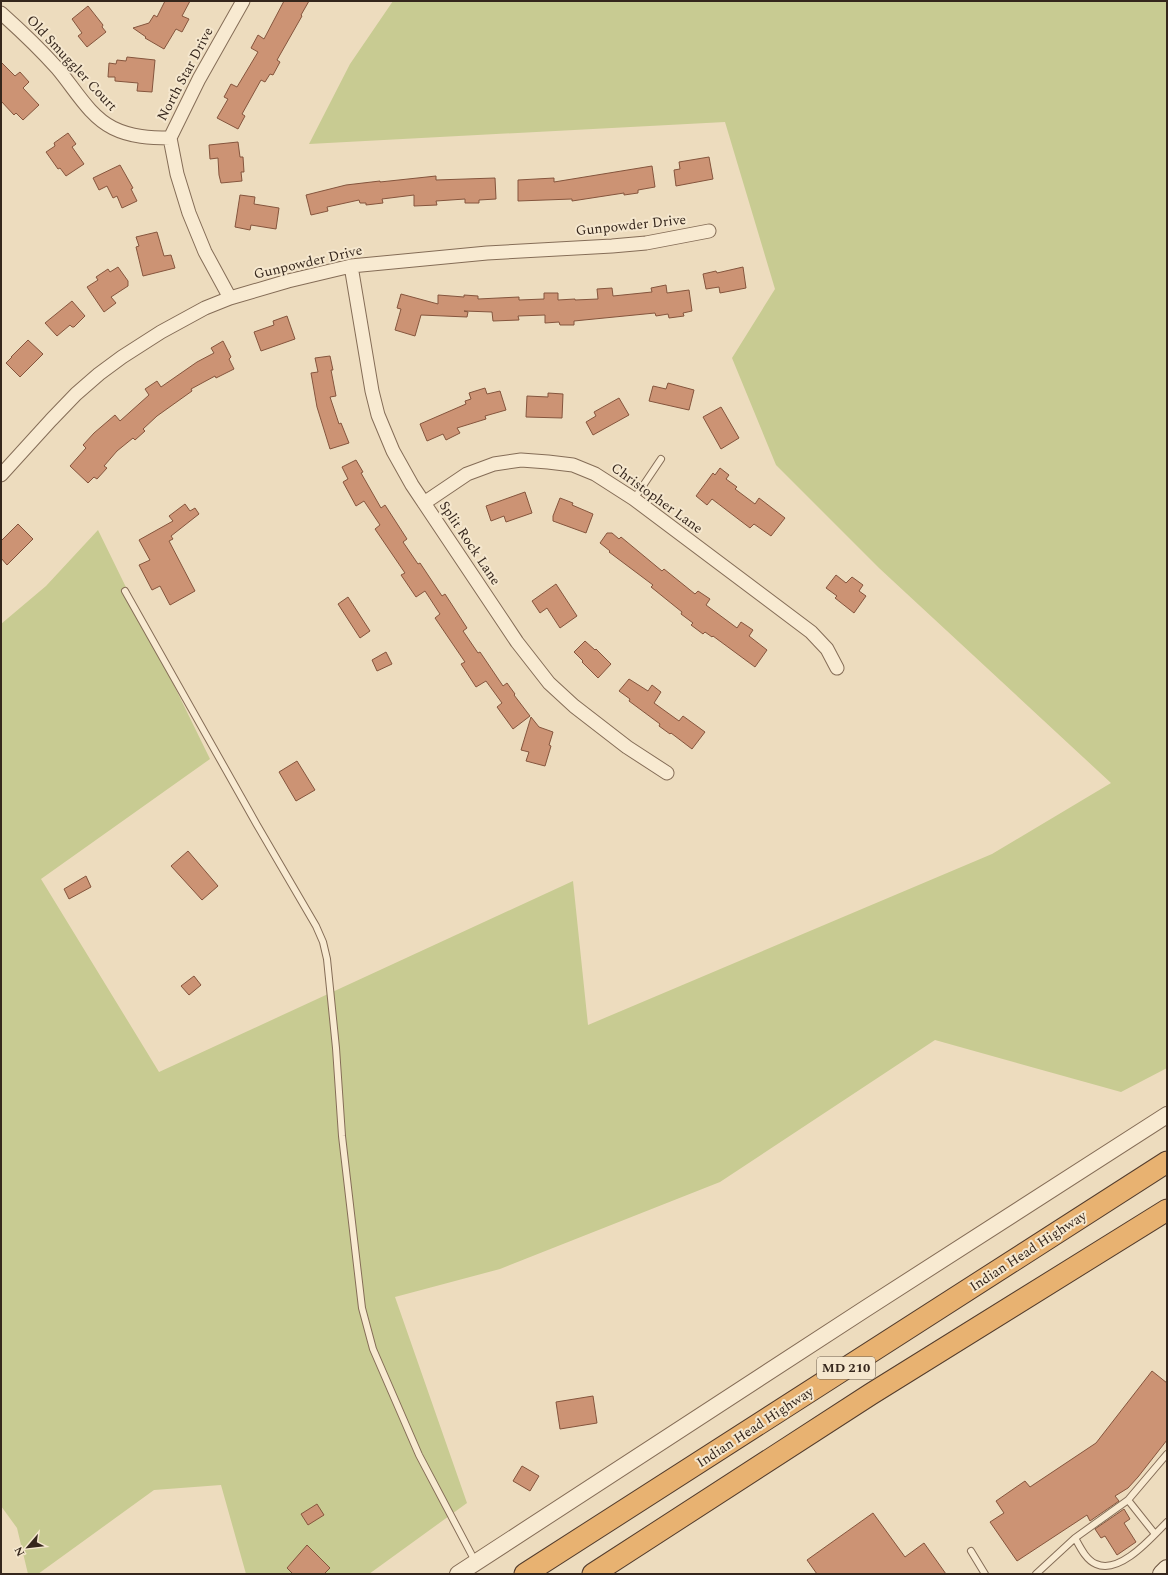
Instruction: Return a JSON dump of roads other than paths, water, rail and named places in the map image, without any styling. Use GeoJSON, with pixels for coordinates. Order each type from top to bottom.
{"type":"FeatureCollection","features":[{"type":"Feature","properties":{"kind":"highway","name":"Indian Head Highway"},"geometry":{"type":"LineString","coordinates":[[525,1574],[1167,1162]]}},
{"type":"Feature","properties":{"kind":"highway","name":"MD 210"},"geometry":{"type":"LineString","coordinates":[[593,1574],[864,1398],[1167,1210]]}},
{"type":"Feature","properties":{"kind":"main road"},"geometry":{"type":"LineString","coordinates":[[1162,1574],[1167,1569]]}},
{"type":"Feature","properties":{"kind":"street","name":"North Star Drive"},"geometry":{"type":"LineString","coordinates":[[230,298],[205,252],[189,213],[177,174],[170,138],[199,79],[243,1]]}},
{"type":"Feature","properties":{"kind":"street","name":"Old Smuggler Court"},"geometry":{"type":"LineString","coordinates":[[1,13],[58,69],[100,119],[113,128],[132,135],[170,138]]}},
{"type":"Feature","properties":{"kind":"street","name":"Gunpowder Drive"},"geometry":{"type":"LineString","coordinates":[[1,475],[66,405],[105,370],[122,357],[161,332],[205,308],[230,298],[288,281],[351,266],[487,254],[646,243],[691,236],[709,231]]}},
{"type":"Feature","properties":{"kind":"street","name":"Split Rock Lane"},"geometry":{"type":"LineString","coordinates":[[351,266],[372,391],[378,414],[393,451],[424,503],[517,642],[549,684],[574,706],[621,742],[667,773]]}},
{"type":"Feature","properties":{"kind":"street","name":"Christopher Lane"},"geometry":{"type":"LineString","coordinates":[[424,503],[467,474],[494,464],[521,460],[573,465],[595,474],[634,499],[811,632],[827,649],[837,668]]}},
{"type":"Feature","properties":{"kind":"street"},"geometry":{"type":"LineString","coordinates":[[458,1574],[865,1309],[1167,1115]]}},
{"type":"Feature","properties":{"kind":"lane"},"geometry":{"type":"LineString","coordinates":[[634,499],[661,459]]}},
{"type":"Feature","properties":{"kind":"lane"},"geometry":{"type":"LineString","coordinates":[[125,591],[257,825],[316,926],[323,942],[327,959],[336,1048],[342,1136],[362,1308],[373,1349],[419,1455],[476,1562]]}},
{"type":"Feature","properties":{"kind":"lane"},"geometry":{"type":"LineString","coordinates":[[1036,1574],[1074,1538],[1128,1500],[1166,1456]]}},
{"type":"Feature","properties":{"kind":"lane"},"geometry":{"type":"LineString","coordinates":[[1128,1500],[1155,1534]]}},
{"type":"Feature","properties":{"kind":"lane"},"geometry":{"type":"LineString","coordinates":[[1074,1538],[1089,1560],[1104,1566],[1115,1565],[1126,1560],[1167,1522]]}},
{"type":"Feature","properties":{"kind":"lane"},"geometry":{"type":"LineString","coordinates":[[971,1551],[985,1574]]}}]}
